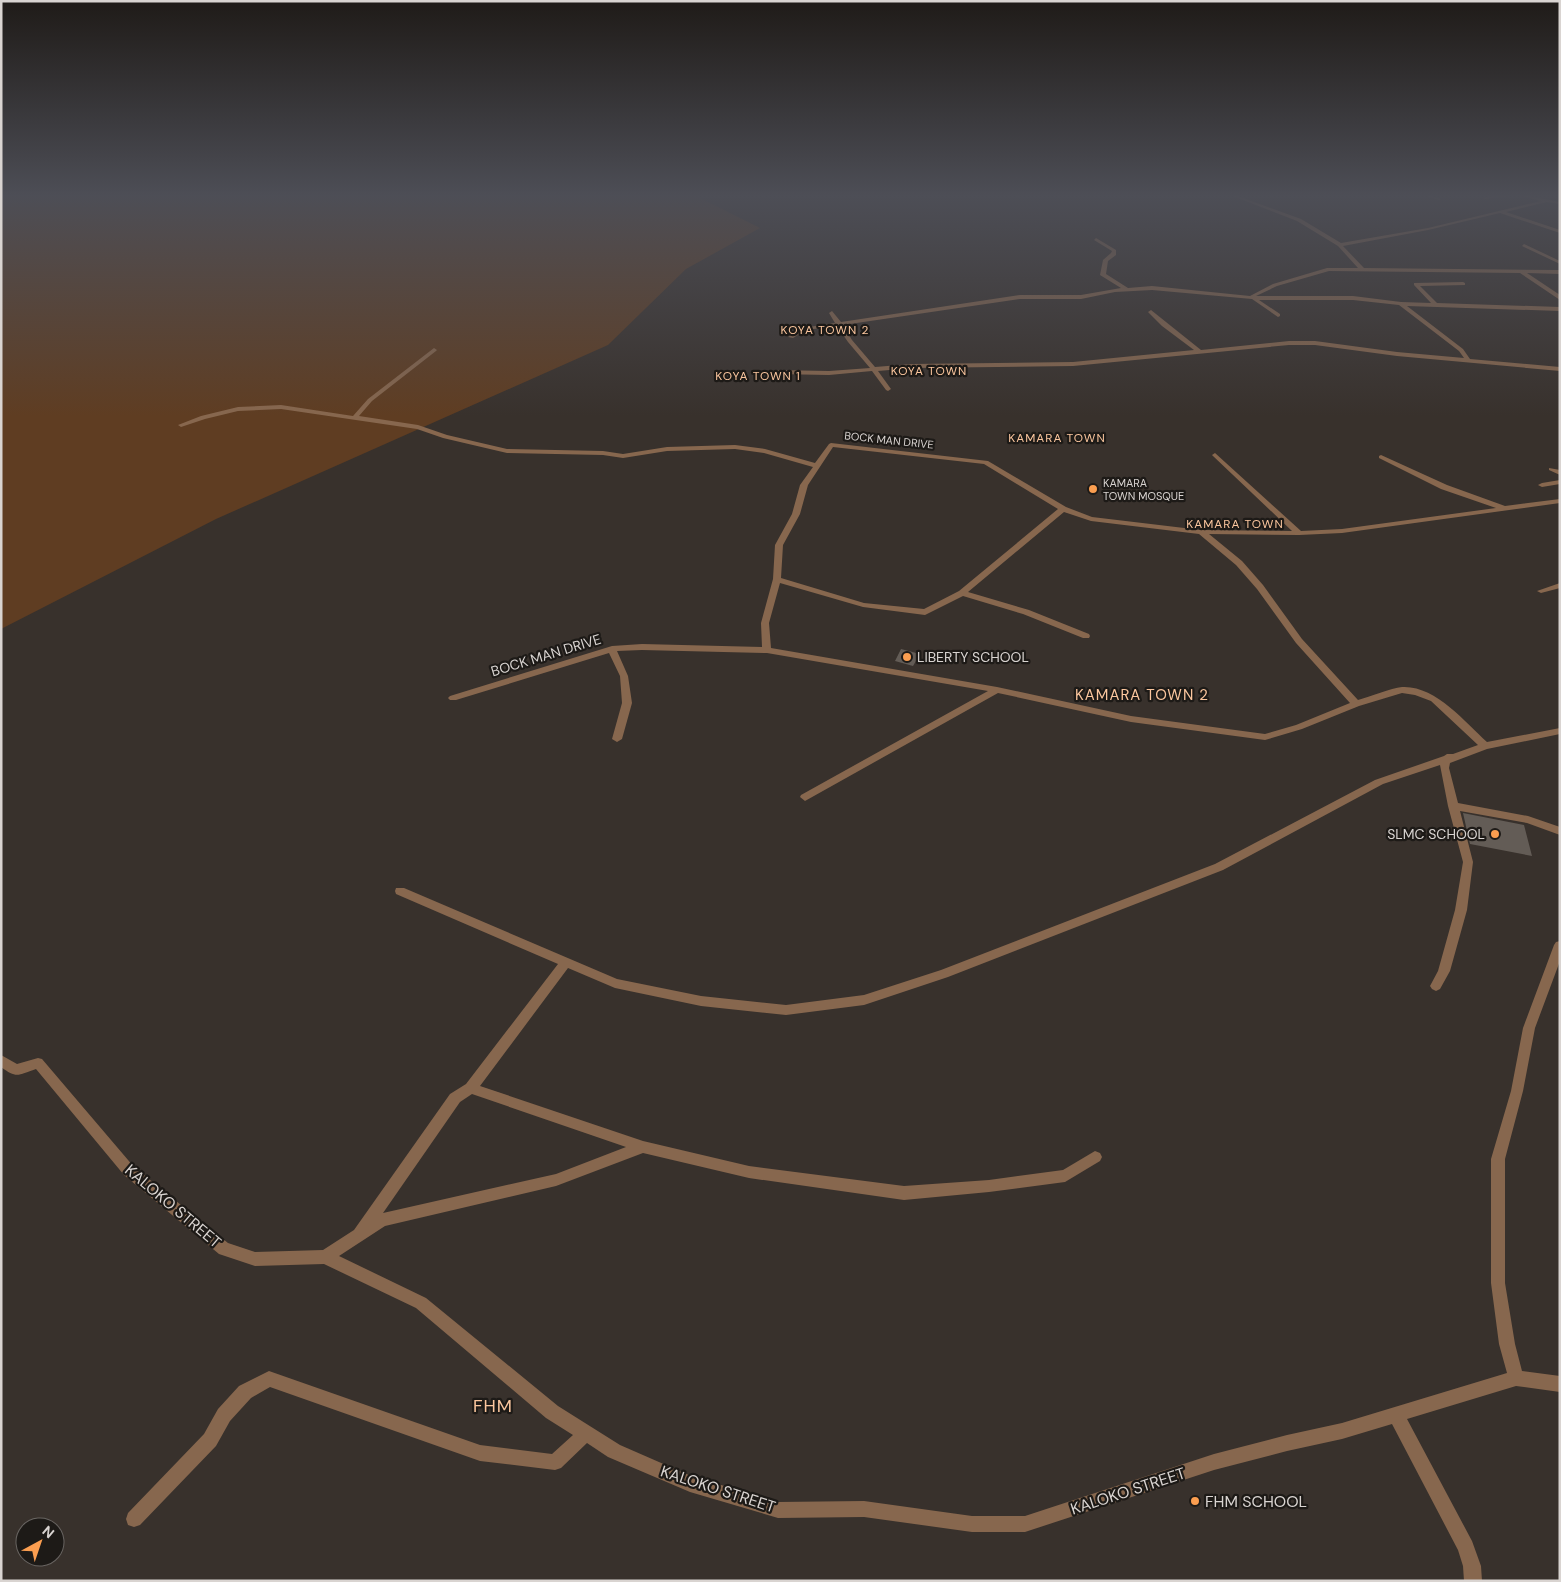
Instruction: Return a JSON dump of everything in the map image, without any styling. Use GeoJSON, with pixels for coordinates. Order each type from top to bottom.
{"type":"FeatureCollection","features":[{"type":"Feature","properties":{"kind":"street"},"geometry":{"type":"LineString","coordinates":[[1104,269],[1103,274],[1126,289]]}},
{"type":"Feature","properties":{"kind":"street"},"geometry":{"type":"LineString","coordinates":[[1253,298],[1253,296],[1274,285],[1329,269],[1560,272]]}},
{"type":"Feature","properties":{"kind":"street"},"geometry":{"type":"LineString","coordinates":[[1522,272],[1560,298]]}},
{"type":"Feature","properties":{"kind":"street"},"geometry":{"type":"LineString","coordinates":[[1435,304],[1416,284],[1463,284]]}},
{"type":"Feature","properties":{"kind":"street"},"geometry":{"type":"LineString","coordinates":[[792,337],[804,330],[1020,297],[1081,296],[1126,289],[1152,288],[1253,298],[1353,298],[1402,304],[1560,309]]}},
{"type":"Feature","properties":{"kind":"street"},"geometry":{"type":"LineString","coordinates":[[1253,298],[1278,315]]}},
{"type":"Feature","properties":{"kind":"street"},"geometry":{"type":"LineString","coordinates":[[1402,304],[1461,350],[1467,359]]}},
{"type":"Feature","properties":{"kind":"street"},"geometry":{"type":"LineString","coordinates":[[1151,312],[1164,326],[1200,352]]}},
{"type":"Feature","properties":{"kind":"street"},"geometry":{"type":"LineString","coordinates":[[832,313],[850,341],[888,389]]}},
{"type":"Feature","properties":{"kind":"street"},"geometry":{"type":"LineString","coordinates":[[776,372],[1073,364],[1290,343],[1315,343],[1396,354],[1560,369]]}},
{"type":"Feature","properties":{"kind":"street"},"geometry":{"type":"LineString","coordinates":[[356,416],[370,400],[434,350]]}},
{"type":"Feature","properties":{"kind":"street"},"geometry":{"type":"LineString","coordinates":[[181,425],[203,417],[238,409],[281,406],[418,426],[445,437],[507,451],[603,453],[622,456],[667,449],[735,447],[765,451],[817,466]]}},
{"type":"Feature","properties":{"kind":"street","name":"BOCK MAN DRIVE"},"geometry":{"type":"LineString","coordinates":[[768,650],[765,623],[777,579],[779,545],[796,514],[804,485],[831,445],[986,462],[1063,509],[1091,519],[1201,532],[1299,533],[1342,531],[1560,501]]}},
{"type":"Feature","properties":{"kind":"street"},"geometry":{"type":"LineString","coordinates":[[1214,454],[1299,533]]}},
{"type":"Feature","properties":{"kind":"street"},"geometry":{"type":"LineString","coordinates":[[1381,457],[1444,487],[1506,508]]}},
{"type":"Feature","properties":{"kind":"street"},"geometry":{"type":"LineString","coordinates":[[1551,468],[1560,473]]}},
{"type":"Feature","properties":{"kind":"street"},"geometry":{"type":"LineString","coordinates":[[1542,485],[1560,482]]}},
{"type":"Feature","properties":{"kind":"street"},"geometry":{"type":"LineString","coordinates":[[777,579],[863,605],[925,612],[962,593],[1063,509]]}},
{"type":"Feature","properties":{"kind":"street"},"geometry":{"type":"LineString","coordinates":[[1201,532],[1239,563],[1260,587],[1299,641],[1356,704],[1402,690],[1416,692],[1434,699],[1485,746]]}},
{"type":"Feature","properties":{"kind":"street"},"geometry":{"type":"LineString","coordinates":[[1541,591],[1560,585]]}},
{"type":"Feature","properties":{"kind":"street"},"geometry":{"type":"LineString","coordinates":[[962,593],[1026,612],[1086,636]]}},
{"type":"Feature","properties":{"kind":"street","name":"BOCK MAN DRIVE"},"geometry":{"type":"LineString","coordinates":[[453,698],[612,649],[642,647],[768,650],[998,690],[1131,719],[1265,737],[1299,727],[1356,704]]}},
{"type":"Feature","properties":{"kind":"street"},"geometry":{"type":"LineString","coordinates":[[612,649],[624,676],[627,703],[617,739]]}},
{"type":"Feature","properties":{"kind":"street"},"geometry":{"type":"LineString","coordinates":[[805,797],[998,690]]}},
{"type":"Feature","properties":{"kind":"street"},"geometry":{"type":"LineString","coordinates":[[400,891],[615,983],[701,1001],[786,1010],[864,1000],[944,974],[1219,867],[1379,782],[1450,756],[1485,746],[1560,731]]}},
{"type":"Feature","properties":{"kind":"street"},"geometry":{"type":"LineString","coordinates":[[1436,986],[1444,971],[1461,910],[1468,862],[1452,806],[1444,768],[1445,762],[1450,756]]}},
{"type":"Feature","properties":{"kind":"street"},"geometry":{"type":"LineString","coordinates":[[1452,806],[1528,820],[1560,832]]}},
{"type":"Feature","properties":{"kind":"street"},"geometry":{"type":"LineString","coordinates":[[1516,1378],[1507,1344],[1498,1283],[1498,1159],[1517,1091],[1529,1028],[1560,945]]}},
{"type":"Feature","properties":{"kind":"street"},"geometry":{"type":"LineString","coordinates":[[359,1235],[455,1098],[471,1088],[566,962]]}},
{"type":"Feature","properties":{"kind":"street","name":"KALOKO STREET"},"geometry":{"type":"LineString","coordinates":[[1,1060],[15,1070],[38,1063],[129,1171],[224,1250],[255,1259],[325,1258],[421,1303],[552,1412],[614,1451],[690,1484],[778,1510],[864,1509],[972,1524],[1025,1524],[1214,1462],[1342,1431],[1516,1378],[1560,1384]]}},
{"type":"Feature","properties":{"kind":"street"},"geometry":{"type":"LineString","coordinates":[[471,1088],[643,1147],[749,1172],[904,1193],[988,1186],[1065,1176],[1095,1157]]}},
{"type":"Feature","properties":{"kind":"street"},"geometry":{"type":"LineString","coordinates":[[325,1258],[382,1220],[556,1180],[643,1147]]}},
{"type":"Feature","properties":{"kind":"street"},"geometry":{"type":"LineString","coordinates":[[134,1519],[210,1440],[224,1414],[245,1392],[270,1379],[480,1453],[555,1462],[586,1434]]}},
{"type":"Feature","properties":{"kind":"street"},"geometry":{"type":"LineString","coordinates":[[1396,1414],[1466,1547],[1472,1566],[1473,1581]]}},
{"type":"Feature","properties":{"kind":"shaded area"},"geometry":{"type":"Polygon","coordinates":[[[1,269],[686,269],[608,345],[216,519],[1,629],[1,269]]]}},
{"type":"Feature","properties":{"kind":"building","name":"LIBERTY SCHOOL"},"geometry":{"type":"Polygon","coordinates":[[[901,649],[920,654],[913,666],[895,661],[901,649]]]}},
{"type":"Feature","properties":{"kind":"building","name":"SLMC SCHOOL"},"geometry":{"type":"Polygon","coordinates":[[[1463,813],[1524,825],[1532,856],[1470,844],[1463,813]]]}},
{"type":"Feature","properties":{"kind":"place","name":"KAMARA TOWN MOSQUE"},"geometry":{"type":"Point","coordinates":[1093,489]}},
{"type":"Feature","properties":{"kind":"place","name":"LIBERTY SCHOOL"},"geometry":{"type":"Point","coordinates":[907,657]}},
{"type":"Feature","properties":{"kind":"place","name":"SLMC SCHOOL"},"geometry":{"type":"Point","coordinates":[1495,834]}},
{"type":"Feature","properties":{"kind":"place","name":"FHM SCHOOL"},"geometry":{"type":"Point","coordinates":[1195,1501]}},
{"type":"Feature","properties":{"kind":"district","name":"KOYA TOWN 2"},"geometry":{"type":"Point","coordinates":[825,330]}},
{"type":"Feature","properties":{"kind":"district","name":"KOYA TOWN"},"geometry":{"type":"Point","coordinates":[929,371]}},
{"type":"Feature","properties":{"kind":"district","name":"KOYA TOWN 1"},"geometry":{"type":"Point","coordinates":[758,376]}},
{"type":"Feature","properties":{"kind":"district","name":"KAMARA TOWN"},"geometry":{"type":"Point","coordinates":[1057,438]}},
{"type":"Feature","properties":{"kind":"district","name":"KAMARA TOWN"},"geometry":{"type":"Point","coordinates":[1235,524]}},
{"type":"Feature","properties":{"kind":"district","name":"KAMARA TOWN 2"},"geometry":{"type":"Point","coordinates":[1142,695]}},
{"type":"Feature","properties":{"kind":"district","name":"FHM"},"geometry":{"type":"Point","coordinates":[493,1406]}}]}
